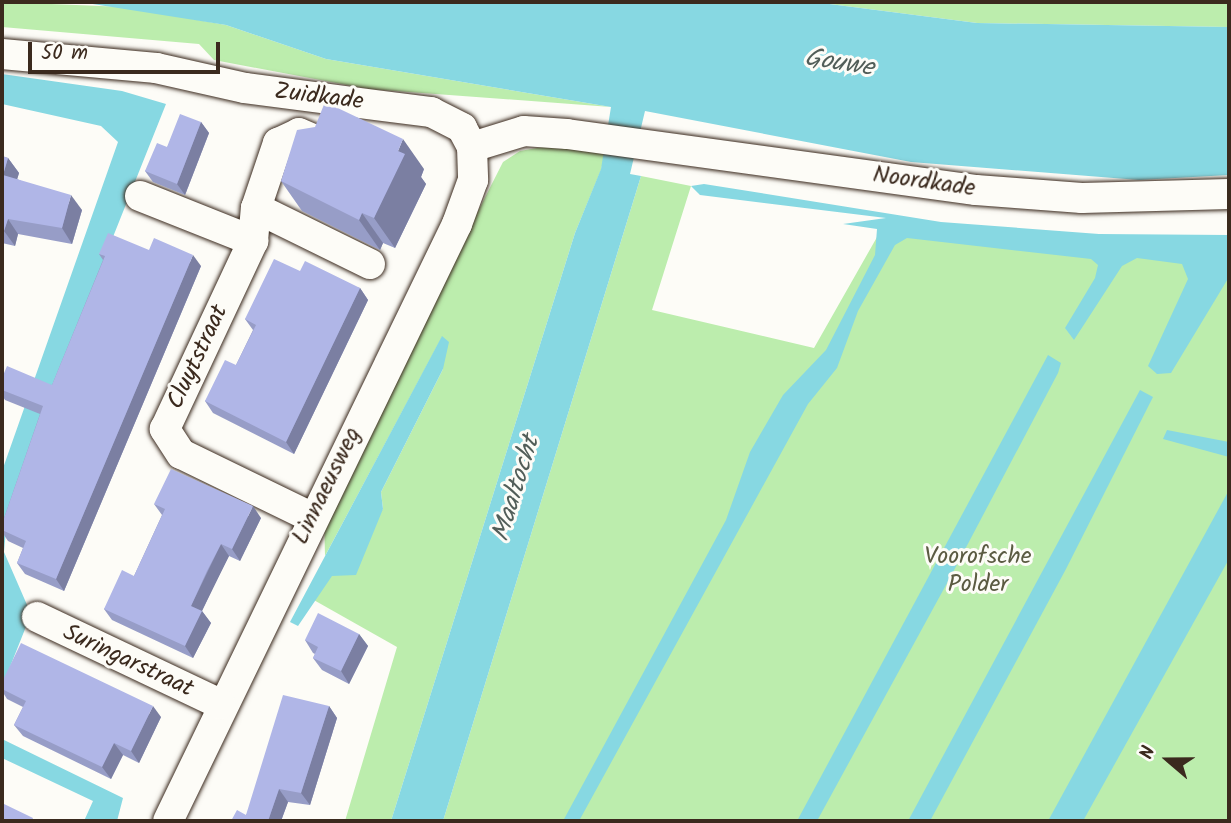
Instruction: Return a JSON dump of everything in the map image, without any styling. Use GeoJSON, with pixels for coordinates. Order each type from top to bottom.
{"type":"FeatureCollection","features":[{"type":"Feature","properties":{"kind":"street","name":"Zuidkade"},"geometry":{"type":"LineString","coordinates":[[2,54],[156,68],[245,88],[430,112],[462,128],[472,147]]}},
{"type":"Feature","properties":{"kind":"street","name":"Noordkade"},"geometry":{"type":"LineString","coordinates":[[472,147],[524,131],[621,139],[976,190],[1082,198],[1229,194]]}},
{"type":"Feature","properties":{"kind":"street","name":"Cluytstraat"},"geometry":{"type":"LineString","coordinates":[[311,517],[181,454],[165,429],[253,241],[256,208],[282,137],[299,133],[325,144]]}},
{"type":"Feature","properties":{"kind":"street","name":"Linnaeusweg"},"geometry":{"type":"LineString","coordinates":[[168,821],[220,704],[460,217],[473,180],[472,147]]}},
{"type":"Feature","properties":{"kind":"street"},"geometry":{"type":"LineString","coordinates":[[140,195],[253,241]]}},
{"type":"Feature","properties":{"kind":"street"},"geometry":{"type":"LineString","coordinates":[[256,208],[370,264]]}},
{"type":"Feature","properties":{"kind":"street","name":"Suringarstraat"},"geometry":{"type":"LineString","coordinates":[[37,617],[220,704]]}},
{"type":"Feature","properties":{"kind":"green space"},"geometry":{"type":"Polygon","coordinates":[[[2,2],[125,7],[226,25],[326,59],[611,107],[368,89],[214,60],[199,44],[2,27],[2,2]]]}},
{"type":"Feature","properties":{"kind":"green space"},"geometry":{"type":"Polygon","coordinates":[[[814,2],[1229,2],[1229,27],[977,23],[814,2]]]}},
{"type":"Feature","properties":{"kind":"green space"},"geometry":{"type":"Polygon","coordinates":[[[559,144],[605,153],[601,170],[575,233],[391,821],[345,821],[397,647],[312,599],[383,509],[381,492],[443,369],[442,337],[325,556],[324,515],[503,162],[520,151],[559,144]]]}},
{"type":"Feature","properties":{"kind":"green space","name":"Voorofsche Polder"},"geometry":{"type":"Polygon","coordinates":[[[641,176],[691,186],[652,310],[814,348],[889,216],[1026,242],[1229,243],[1229,821],[443,821],[641,176]]]}},
{"type":"Feature","properties":{"kind":"water"},"geometry":{"type":"Polygon","coordinates":[[[80,2],[814,2],[977,23],[1229,27],[1229,175],[1139,180],[911,162],[645,111],[630,174],[641,176],[443,821],[391,821],[575,233],[601,169],[611,107],[326,59],[226,25],[80,2]]]}},
{"type":"Feature","properties":{"kind":"water"},"geometry":{"type":"Polygon","coordinates":[[[2,74],[122,91],[166,104],[40,420],[6,530],[4,552],[31,614],[2,687],[2,471],[118,142],[101,126],[2,104],[2,74]]]}},
{"type":"Feature","properties":{"kind":"water"},"geometry":{"type":"Polygon","coordinates":[[[704,184],[941,222],[1099,234],[1229,235],[1229,277],[1171,373],[1157,374],[1148,366],[1188,279],[1182,264],[1137,258],[1122,266],[1074,340],[1065,328],[1095,278],[1098,265],[1091,259],[907,238],[895,245],[858,311],[837,368],[808,404],[579,821],[563,821],[726,520],[750,452],[783,395],[826,350],[875,255],[877,229],[843,224],[886,218],[700,195],[691,186],[704,184]]]}},
{"type":"Feature","properties":{"kind":"water"},"geometry":{"type":"Polygon","coordinates":[[[442,336],[449,342],[443,369],[381,492],[383,509],[356,575],[332,576],[298,626],[290,622],[442,336]]]}},
{"type":"Feature","properties":{"kind":"water"},"geometry":{"type":"Polygon","coordinates":[[[1048,355],[1061,363],[1058,373],[952,574],[817,821],[797,821],[1048,355]]]}},
{"type":"Feature","properties":{"kind":"water"},"geometry":{"type":"Polygon","coordinates":[[[1140,390],[1153,397],[1066,569],[930,821],[908,821],[1140,390]]]}},
{"type":"Feature","properties":{"kind":"water"},"geometry":{"type":"Polygon","coordinates":[[[1167,430],[1229,442],[1229,457],[1163,439],[1167,430]]]}},
{"type":"Feature","properties":{"kind":"water"},"geometry":{"type":"Polygon","coordinates":[[[1229,490],[1229,559],[1083,821],[1048,821],[1229,490]]]}},
{"type":"Feature","properties":{"kind":"water"},"geometry":{"type":"Polygon","coordinates":[[[2,739],[123,798],[117,821],[84,821],[93,801],[2,758],[2,739]]]}},
{"type":"Feature","properties":{"kind":"building"},"geometry":{"type":"Polygon","coordinates":[[[325,102],[403,139],[398,151],[405,154],[374,218],[362,213],[359,220],[281,181],[297,130],[315,127],[325,102]]]}},
{"type":"Feature","properties":{"kind":"building"},"geometry":{"type":"Polygon","coordinates":[[[180,114],[201,122],[177,184],[145,171],[157,143],[167,147],[180,114]]]}},
{"type":"Feature","properties":{"kind":"building"},"geometry":{"type":"Polygon","coordinates":[[[2,156],[8,158],[3,175],[71,195],[62,228],[8,219],[2,231],[2,156]]]}},
{"type":"Feature","properties":{"kind":"building"},"geometry":{"type":"Polygon","coordinates":[[[108,233],[149,250],[154,238],[193,255],[56,579],[17,563],[26,541],[2,530],[43,406],[2,390],[2,378],[7,366],[52,385],[105,256],[99,254],[108,233]]]}},
{"type":"Feature","properties":{"kind":"building"},"geometry":{"type":"Polygon","coordinates":[[[274,259],[300,271],[305,261],[360,288],[286,442],[205,401],[225,360],[236,365],[256,325],[245,319],[274,259]]]}},
{"type":"Feature","properties":{"kind":"building"},"geometry":{"type":"Polygon","coordinates":[[[171,469],[253,506],[232,549],[221,544],[207,571],[191,606],[202,611],[185,646],[104,609],[122,570],[134,576],[165,509],[154,504],[171,469]]]}},
{"type":"Feature","properties":{"kind":"building"},"geometry":{"type":"Polygon","coordinates":[[[318,613],[359,634],[341,671],[313,658],[318,647],[305,640],[318,613]]]}},
{"type":"Feature","properties":{"kind":"building"},"geometry":{"type":"Polygon","coordinates":[[[21,643],[153,706],[131,751],[114,743],[102,767],[14,725],[26,701],[2,689],[2,682],[21,643]]]}},
{"type":"Feature","properties":{"kind":"building"},"geometry":{"type":"Polygon","coordinates":[[[283,695],[329,706],[301,793],[279,789],[268,821],[231,821],[237,810],[246,815],[283,695]]]}},
{"type":"Feature","properties":{"kind":"building"},"geometry":{"type":"Polygon","coordinates":[[[2,803],[33,818],[32,821],[2,821],[2,803]]]}},
{"type":"Feature","properties":{"kind":"water label","name":"Gouwe"},"geometry":{"type":"Point","coordinates":[839,64]}},
{"type":"Feature","properties":{"kind":"water label","name":"Maaltocht"},"geometry":{"type":"Point","coordinates":[517,489]}}]}
